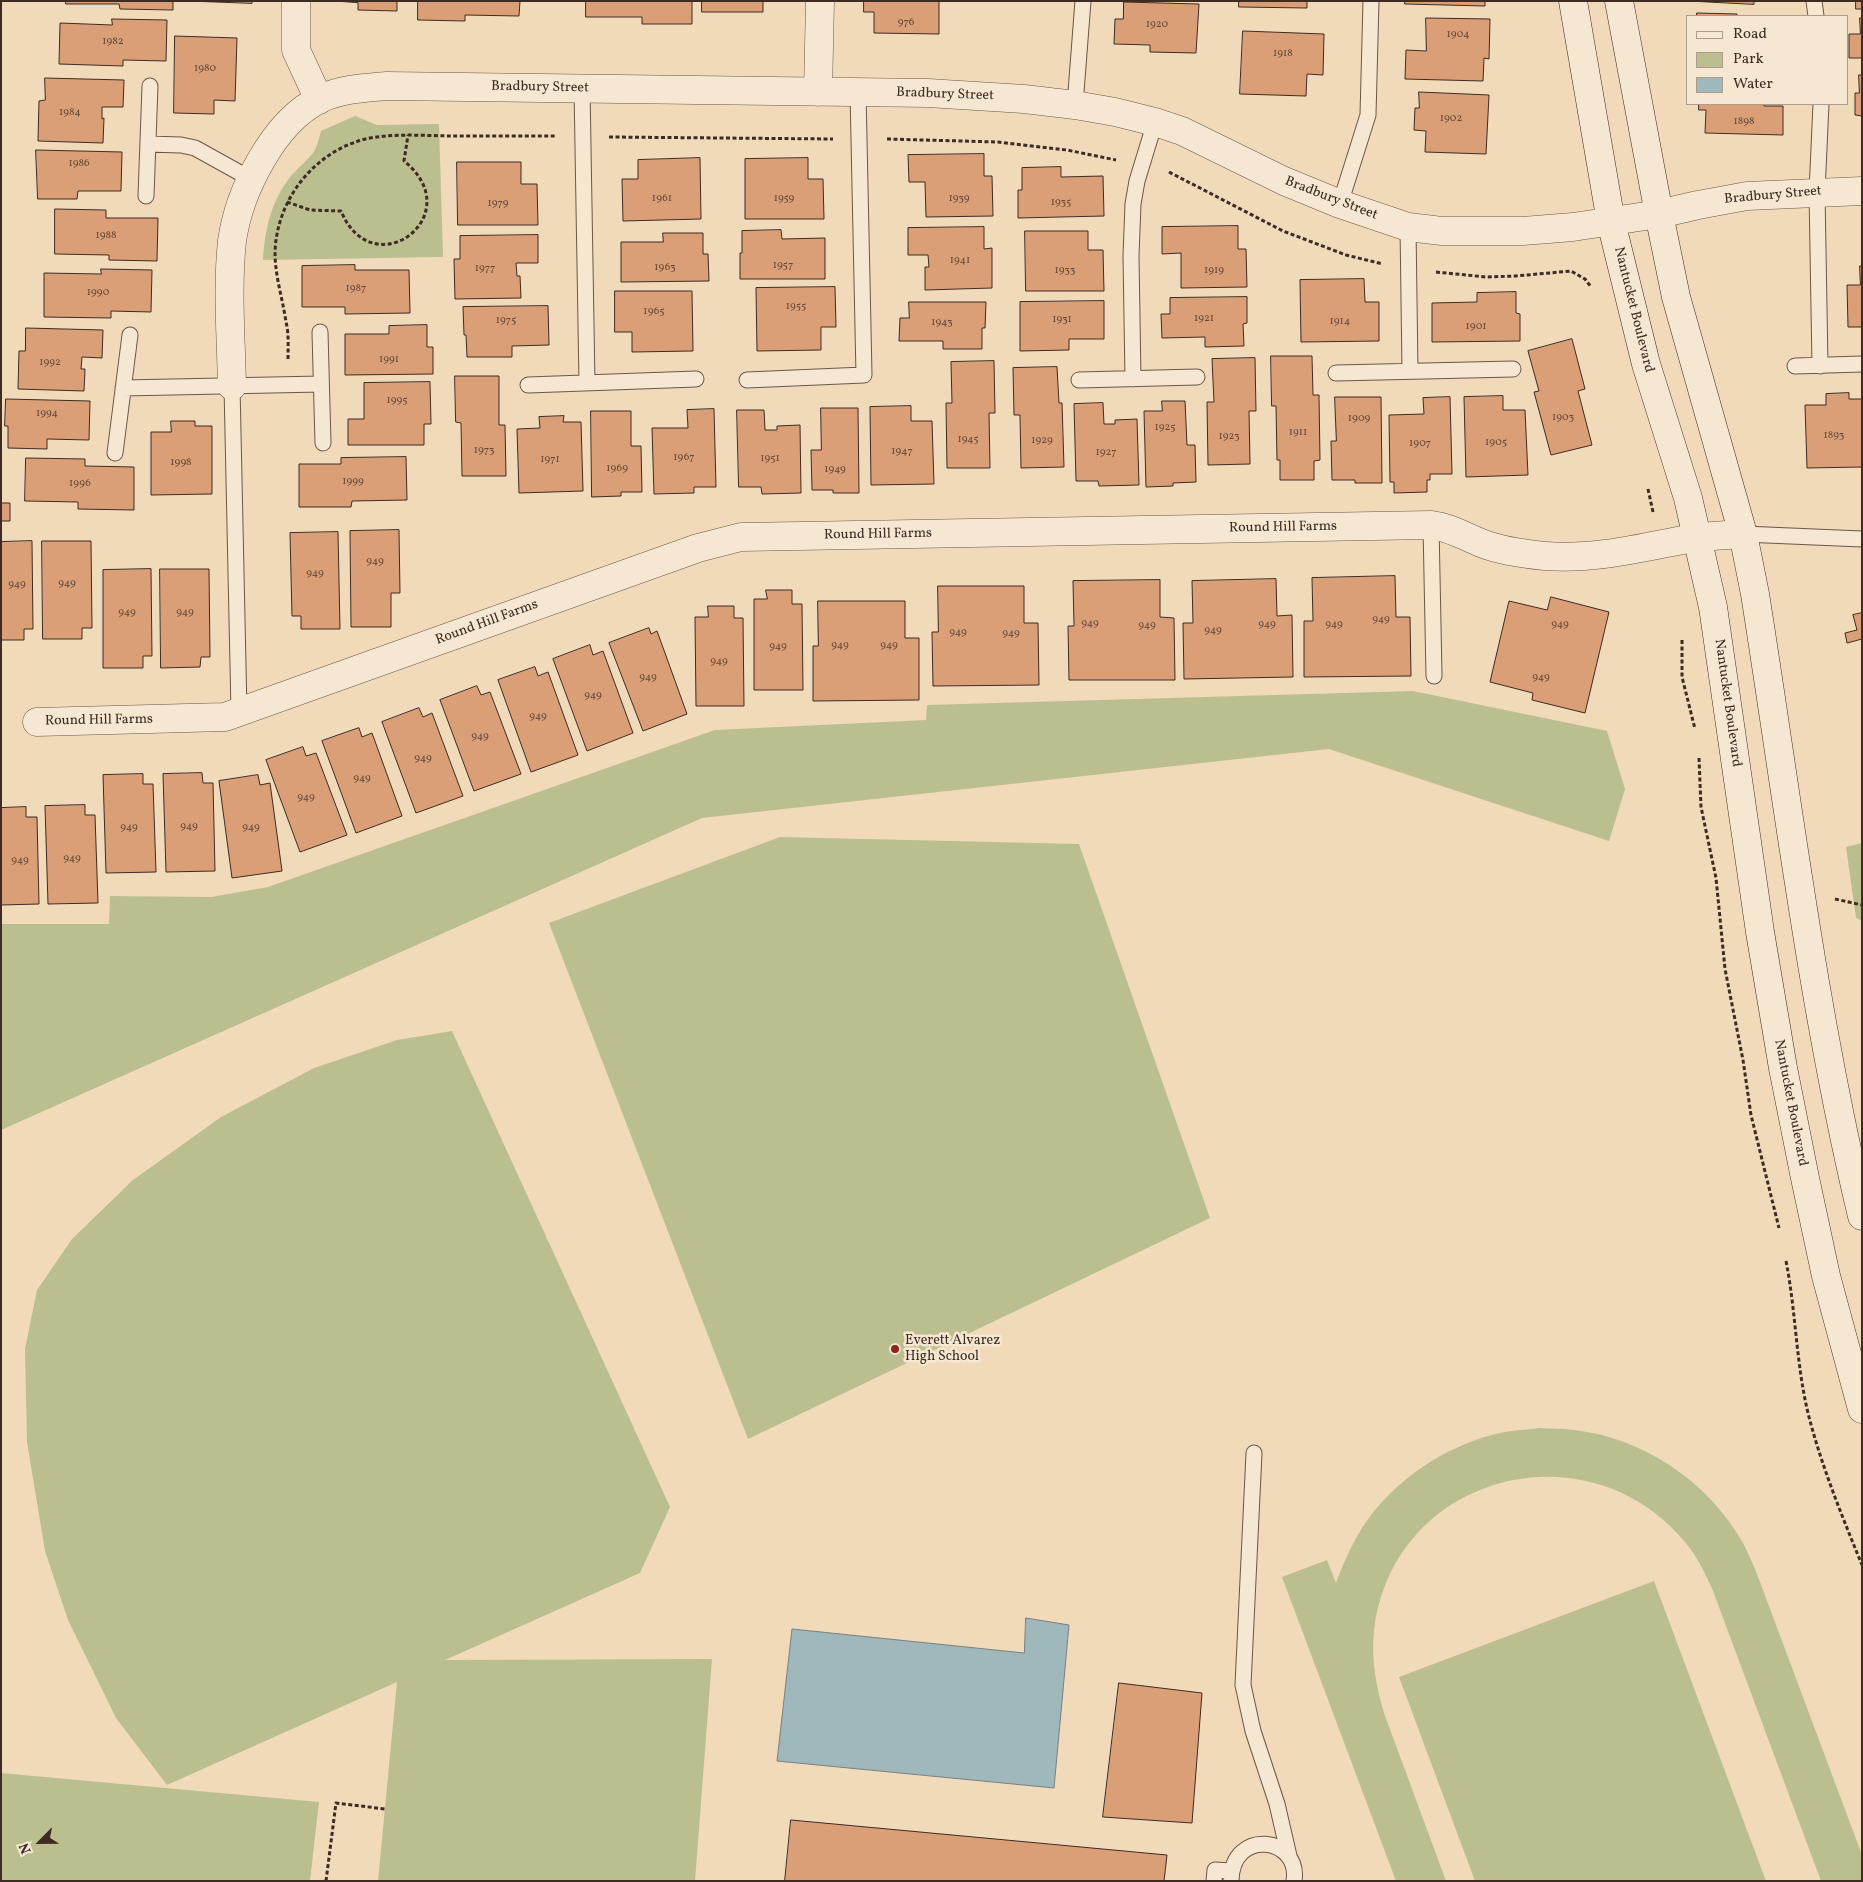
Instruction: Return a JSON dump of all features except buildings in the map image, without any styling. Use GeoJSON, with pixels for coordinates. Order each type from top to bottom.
{"type":"FeatureCollection","features":[{"type":"Feature","properties":{"kind":"street"},"geometry":{"type":"LineString","coordinates":[[296,1],[296,50],[319,100]]}},
{"type":"Feature","properties":{"kind":"street"},"geometry":{"type":"LineString","coordinates":[[818,92],[820,1]]}},
{"type":"Feature","properties":{"kind":"street","name":"Nantucket Boulevard"},"geometry":{"type":"LineString","coordinates":[[1572,1],[1611,222],[1646,364],[1688,498],[1713,607],[1760,932],[1783,1068],[1804,1178],[1826,1276],[1862,1409]]}},
{"type":"Feature","properties":{"kind":"street"},"geometry":{"type":"LineString","coordinates":[[1619,1],[1676,297],[1743,534],[1758,614],[1815,985],[1844,1143],[1862,1216]]}},
{"type":"Feature","properties":{"kind":"street","name":"Bradbury Street"},"geometry":{"type":"LineString","coordinates":[[232,386],[230,285],[232,241],[240,206],[251,179],[270,146],[287,124],[303,110],[319,100],[339,92],[359,88],[387,86],[972,94],[1075,105],[1115,112],[1182,131],[1284,181],[1340,204],[1408,227],[1442,231],[1513,231],[1573,227],[1659,214],[1698,204],[1746,196],[1862,191]]}},
{"type":"Feature","properties":{"kind":"street","name":"Round Hill Farms"},"geometry":{"type":"LineString","coordinates":[[36,722],[225,717],[698,548],[741,537],[1431,525],[1450,529],[1481,543],[1508,551],[1546,556],[1584,557],[1624,552],[1696,538],[1743,534]]}},
{"type":"Feature","properties":{"kind":"lane"},"geometry":{"type":"LineString","coordinates":[[1075,105],[1083,1]]}},
{"type":"Feature","properties":{"kind":"lane"},"geometry":{"type":"LineString","coordinates":[[1340,204],[1368,115],[1371,1]]}},
{"type":"Feature","properties":{"kind":"lane"},"geometry":{"type":"LineString","coordinates":[[1814,1],[1816,15]]}},
{"type":"Feature","properties":{"kind":"lane"},"geometry":{"type":"LineString","coordinates":[[146,196],[150,86]]}},
{"type":"Feature","properties":{"kind":"lane"},"geometry":{"type":"LineString","coordinates":[[582,88],[587,383]]}},
{"type":"Feature","properties":{"kind":"lane"},"geometry":{"type":"LineString","coordinates":[[747,380],[864,375],[858,92]]}},
{"type":"Feature","properties":{"kind":"lane"},"geometry":{"type":"LineString","coordinates":[[1820,366],[1817,192],[1821,105]]}},
{"type":"Feature","properties":{"kind":"lane"},"geometry":{"type":"LineString","coordinates":[[1133,379],[1131,256],[1133,204],[1137,181],[1155,122]]}},
{"type":"Feature","properties":{"kind":"lane"},"geometry":{"type":"LineString","coordinates":[[148,144],[181,145],[195,148],[251,179]]}},
{"type":"Feature","properties":{"kind":"lane"},"geometry":{"type":"LineString","coordinates":[[1408,227],[1410,371]]}},
{"type":"Feature","properties":{"kind":"lane"},"geometry":{"type":"LineString","coordinates":[[320,332],[323,444]]}},
{"type":"Feature","properties":{"kind":"lane"},"geometry":{"type":"LineString","coordinates":[[115,453],[130,335]]}},
{"type":"Feature","properties":{"kind":"lane"},"geometry":{"type":"LineString","coordinates":[[1795,366],[1862,364]]}},
{"type":"Feature","properties":{"kind":"lane"},"geometry":{"type":"LineString","coordinates":[[1336,373],[1513,369]]}},
{"type":"Feature","properties":{"kind":"lane"},"geometry":{"type":"LineString","coordinates":[[1079,380],[1197,377]]}},
{"type":"Feature","properties":{"kind":"lane"},"geometry":{"type":"LineString","coordinates":[[528,385],[696,379]]}},
{"type":"Feature","properties":{"kind":"lane"},"geometry":{"type":"LineString","coordinates":[[123,388],[321,384]]}},
{"type":"Feature","properties":{"kind":"lane"},"geometry":{"type":"LineString","coordinates":[[232,386],[239,712]]}},
{"type":"Feature","properties":{"kind":"lane"},"geometry":{"type":"LineString","coordinates":[[1431,525],[1434,676]]}},
{"type":"Feature","properties":{"kind":"lane"},"geometry":{"type":"LineString","coordinates":[[1743,534],[1862,539]]}},
{"type":"Feature","properties":{"kind":"lane"},"geometry":{"type":"LineString","coordinates":[[1254,1453],[1243,1685],[1253,1731],[1293,1866],[1294,1881]]}},
{"type":"Feature","properties":{"kind":"lane"},"geometry":{"type":"LineString","coordinates":[[1214,1881],[1215,1870],[1231,1876],[1235,1860],[1241,1852],[1255,1845],[1271,1844],[1289,1856]]}},
{"type":"Feature","properties":{"kind":"path"},"geometry":{"type":"LineString","coordinates":[[288,202],[310,210],[341,211],[347,225],[358,236],[371,243],[386,244],[401,241],[413,233],[423,221],[427,207],[427,193],[422,179],[414,168],[404,161],[408,135]]}},
{"type":"Feature","properties":{"kind":"path"},"geometry":{"type":"LineString","coordinates":[[1832,898],[1862,905]]}},
{"type":"Feature","properties":{"kind":"path"},"geometry":{"type":"LineString","coordinates":[[326,1881],[336,1803],[385,1809]]}},
{"type":"Feature","properties":{"kind":"green space"},"geometry":{"type":"Polygon","coordinates":[[[355,116],[377,125],[439,124],[443,257],[263,260],[265,237],[270,215],[284,185],[313,153],[321,131],[355,116]]]}},
{"type":"Feature","properties":{"kind":"green space"},"geometry":{"type":"Polygon","coordinates":[[[1413,691],[1607,731],[1625,789],[1609,841],[1329,749],[702,818],[1,1130],[1,924],[109,924],[110,896],[211,897],[268,887],[715,730],[926,720],[927,705],[1413,691]]]}},
{"type":"Feature","properties":{"kind":"green space"},"geometry":{"type":"Polygon","coordinates":[[[780,837],[1079,844],[1210,1218],[748,1439],[549,923],[780,837]]]}},
{"type":"Feature","properties":{"kind":"green space"},"geometry":{"type":"Polygon","coordinates":[[[1862,843],[1862,921],[1856,918],[1846,847],[1862,843]]]}},
{"type":"Feature","properties":{"kind":"green space"},"geometry":{"type":"Polygon","coordinates":[[[452,1031],[670,1507],[640,1573],[445,1660],[712,1659],[695,1881],[378,1881],[397,1682],[167,1785],[116,1718],[68,1620],[45,1551],[27,1442],[25,1349],[37,1290],[72,1239],[133,1180],[221,1117],[314,1068],[397,1040],[452,1031]]]}},
{"type":"Feature","properties":{"kind":"green space"},"geometry":{"type":"Polygon","coordinates":[[[1539,1428],[1570,1429],[1600,1435],[1625,1442],[1649,1453],[1671,1466],[1692,1482],[1712,1500],[1729,1521],[1743,1543],[1757,1574],[1862,1855],[1862,1881],[1821,1881],[1713,1591],[1689,1547],[1644,1505],[1597,1484],[1548,1477],[1499,1483],[1454,1503],[1416,1535],[1388,1578],[1374,1631],[1373,1652],[1377,1683],[1384,1713],[1446,1881],[1396,1881],[1282,1577],[1327,1560],[1336,1583],[1362,1528],[1389,1494],[1406,1479],[1424,1466],[1463,1445],[1505,1432],[1539,1428]]]}},
{"type":"Feature","properties":{"kind":"green space"},"geometry":{"type":"Polygon","coordinates":[[[1654,1581],[1766,1881],[1475,1881],[1399,1677],[1654,1581]]]}},
{"type":"Feature","properties":{"kind":"green space"},"geometry":{"type":"Polygon","coordinates":[[[1,1773],[319,1802],[310,1881],[1,1881],[1,1773]]]}},
{"type":"Feature","properties":{"kind":"water"},"geometry":{"type":"Polygon","coordinates":[[[1026,1618],[1069,1625],[1054,1788],[777,1761],[792,1629],[1024,1653],[1026,1618]]]}},
{"type":"Feature","properties":{"kind":"place","name":"Everett Alvarez High School"},"geometry":{"type":"Point","coordinates":[895,1349]}}]}
